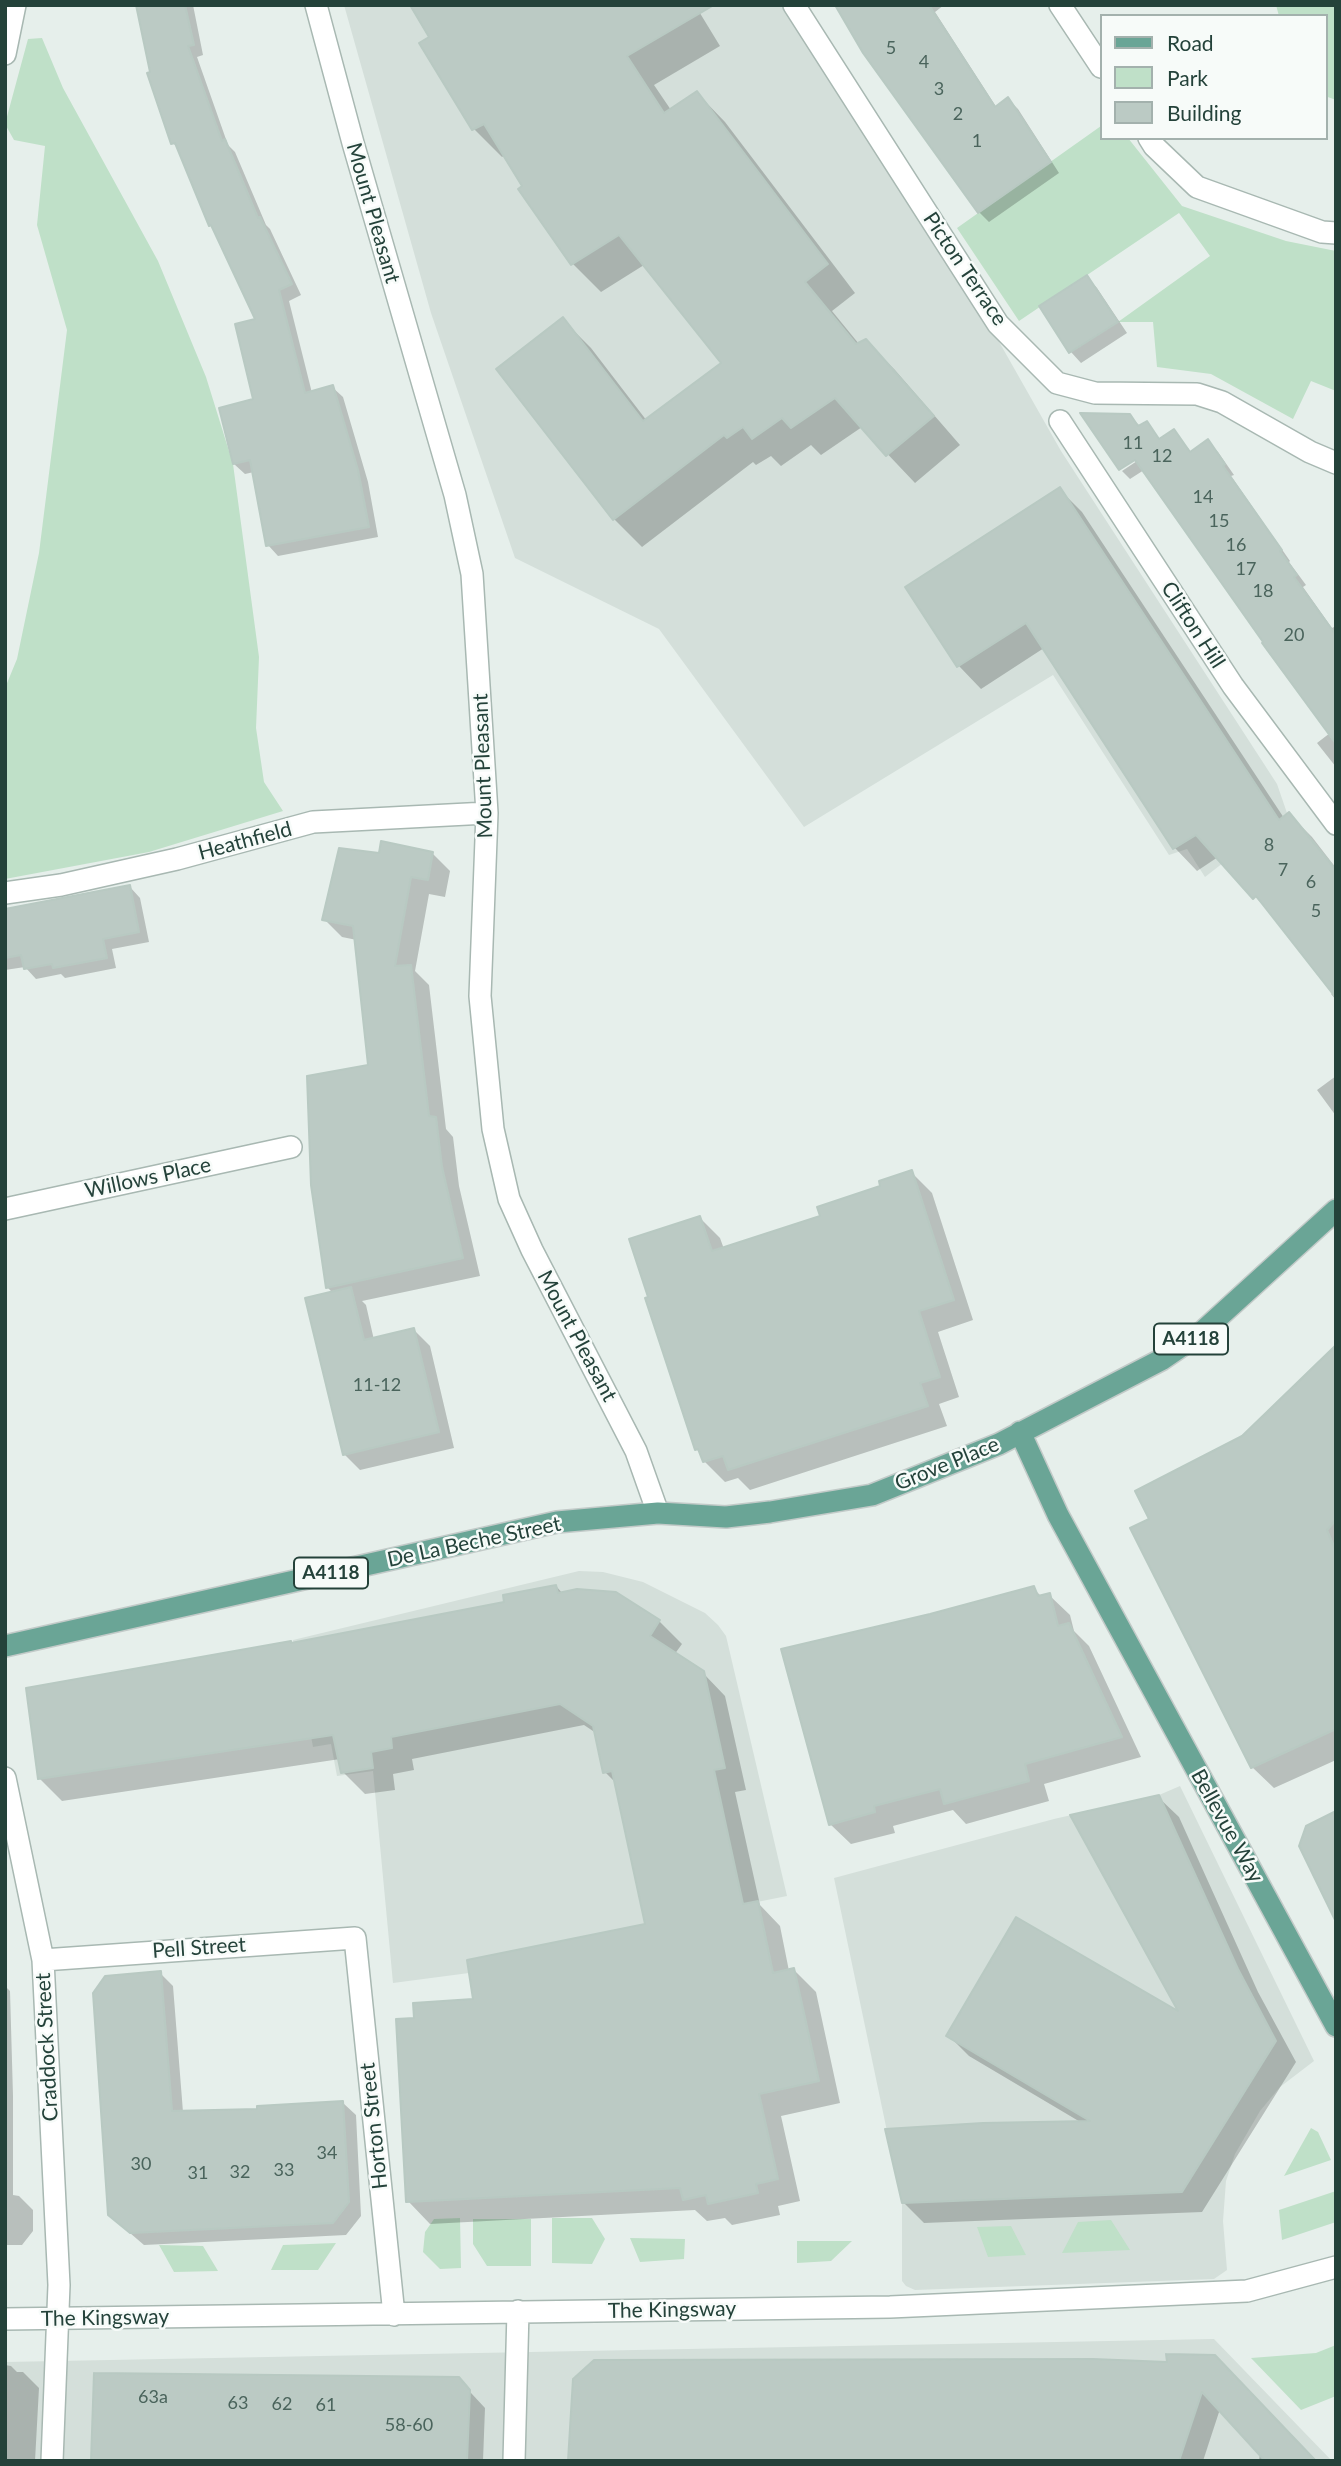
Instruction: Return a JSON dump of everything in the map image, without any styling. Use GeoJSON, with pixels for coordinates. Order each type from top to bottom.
{"type":"FeatureCollection","features":[{"type":"Feature","properties":{"kind":"main road","name":"A4118"},"geometry":{"type":"LineString","coordinates":[[1020,1432],[1161,1360],[1202,1332],[1336,1210]]}},
{"type":"Feature","properties":{"kind":"main road","name":"Grove Place"},"geometry":{"type":"LineString","coordinates":[[658,1513],[726,1517],[872,1495],[999,1444],[1020,1432],[1058,1515],[1118,1626]]}},
{"type":"Feature","properties":{"kind":"main road","name":"De La Beche Street"},"geometry":{"type":"LineString","coordinates":[[5,1646],[557,1522],[658,1513]]}},
{"type":"Feature","properties":{"kind":"main road","name":"Bellevue Way"},"geometry":{"type":"LineString","coordinates":[[1118,1626],[1336,2026]]}},
{"type":"Feature","properties":{"kind":"street"},"geometry":{"type":"LineString","coordinates":[[5,54],[15,5]]}},
{"type":"Feature","properties":{"kind":"street","name":"Mount Pleasant"},"geometry":{"type":"LineString","coordinates":[[316,5],[452,482],[472,574],[487,813],[480,996],[493,1129],[509,1199],[531,1250],[636,1451],[658,1513]]}},
{"type":"Feature","properties":{"kind":"street","name":"Picton Terrace"},"geometry":{"type":"LineString","coordinates":[[794,5],[998,324],[1057,383],[1095,393],[1197,394],[1222,402],[1310,452],[1336,463]]}},
{"type":"Feature","properties":{"kind":"street"},"geometry":{"type":"LineString","coordinates":[[1060,5],[1100,65]]}},
{"type":"Feature","properties":{"kind":"street"},"geometry":{"type":"LineString","coordinates":[[1150,140],[1197,187],[1322,232],[1336,233]]}},
{"type":"Feature","properties":{"kind":"street","name":"Clifton Hill"},"geometry":{"type":"LineString","coordinates":[[1060,421],[1233,686],[1336,824]]}},
{"type":"Feature","properties":{"kind":"street","name":"Heathfield"},"geometry":{"type":"LineString","coordinates":[[5,893],[61,885],[177,859],[313,822],[487,813]]}},
{"type":"Feature","properties":{"kind":"street","name":"Willows Place"},"geometry":{"type":"LineString","coordinates":[[5,1209],[291,1147]]}},
{"type":"Feature","properties":{"kind":"street","name":"Craddock Street"},"geometry":{"type":"LineString","coordinates":[[5,1777],[43,1960],[59,2285],[52,2461]]}},
{"type":"Feature","properties":{"kind":"street","name":"Pell Street"},"geometry":{"type":"LineString","coordinates":[[43,1960],[355,1938]]}},
{"type":"Feature","properties":{"kind":"street","name":"Horton Street"},"geometry":{"type":"LineString","coordinates":[[355,1938],[394,2315]]}},
{"type":"Feature","properties":{"kind":"street","name":"The Kingsway"},"geometry":{"type":"LineString","coordinates":[[5,2319],[890,2307],[1247,2291],[1336,2267]]}},
{"type":"Feature","properties":{"kind":"street"},"geometry":{"type":"LineString","coordinates":[[514,2461],[518,2311]]}},
{"type":"Feature","properties":{"kind":"shaded area"},"geometry":{"type":"Polygon","coordinates":[[[344,5],[808,5],[1061,451],[1277,784],[1287,813],[1205,877],[1187,849],[1169,855],[1053,675],[804,827],[659,629],[515,558],[431,313],[344,5]]]}},
{"type":"Feature","properties":{"kind":"shaded area"},"geometry":{"type":"Polygon","coordinates":[[[579,1571],[603,1572],[643,1582],[705,1613],[726,1636],[787,1896],[467,1960],[469,1973],[393,1983],[373,1771],[337,1776],[331,1744],[313,1747],[293,1640],[579,1571]]]}},
{"type":"Feature","properties":{"kind":"shaded area"},"geometry":{"type":"Polygon","coordinates":[[[1180,1786],[1314,2061],[1280,2087],[1260,2111],[1235,2154],[1226,2181],[1223,2221],[1227,2270],[1214,2279],[915,2290],[906,2286],[902,2281],[902,2203],[834,1878],[1054,1819],[1159,1795],[1180,1786]]]}},
{"type":"Feature","properties":{"kind":"shaded area"},"geometry":{"type":"Polygon","coordinates":[[[1214,2339],[1332,2461],[5,2461],[5,2362],[1214,2339]]]}},
{"type":"Feature","properties":{"kind":"green space"},"geometry":{"type":"Polygon","coordinates":[[[1276,5],[1336,5],[1336,100],[1327,97],[1327,14],[1278,14],[1276,5]]]}},
{"type":"Feature","properties":{"kind":"green space"},"geometry":{"type":"Polygon","coordinates":[[[42,38],[63,88],[158,261],[206,377],[233,464],[259,657],[256,728],[264,782],[283,811],[149,852],[5,879],[5,688],[17,659],[39,553],[67,330],[37,225],[45,146],[14,140],[5,124],[28,39],[42,38]]]}},
{"type":"Feature","properties":{"kind":"green space"},"geometry":{"type":"Polygon","coordinates":[[[1100,127],[1100,140],[1130,140],[1182,206],[1286,241],[1336,251],[1336,391],[1311,381],[1293,419],[1211,374],[1157,367],[1153,322],[1118,322],[1210,256],[1179,213],[1019,321],[957,228],[1100,127]]]}},
{"type":"Feature","properties":{"kind":"green space"},"geometry":{"type":"Polygon","coordinates":[[[1311,2128],[1318,2132],[1331,2160],[1284,2176],[1311,2128]]]}},
{"type":"Feature","properties":{"kind":"green space"},"geometry":{"type":"Polygon","coordinates":[[[1336,2191],[1336,2222],[1282,2240],[1279,2210],[1336,2191]]]}},
{"type":"Feature","properties":{"kind":"green space"},"geometry":{"type":"Polygon","coordinates":[[[460,2218],[461,2268],[440,2269],[423,2252],[425,2232],[434,2219],[460,2218]]]}},
{"type":"Feature","properties":{"kind":"green space"},"geometry":{"type":"Polygon","coordinates":[[[552,2218],[592,2218],[605,2239],[592,2264],[552,2263],[552,2218]]]}},
{"type":"Feature","properties":{"kind":"green space"},"geometry":{"type":"Polygon","coordinates":[[[473,2219],[531,2219],[531,2266],[487,2266],[473,2244],[473,2219]]]}},
{"type":"Feature","properties":{"kind":"green space"},"geometry":{"type":"Polygon","coordinates":[[[1111,2220],[1130,2250],[1062,2253],[1078,2222],[1111,2220]]]}},
{"type":"Feature","properties":{"kind":"green space"},"geometry":{"type":"Polygon","coordinates":[[[1011,2226],[1026,2255],[988,2257],[977,2227],[1011,2226]]]}},
{"type":"Feature","properties":{"kind":"green space"},"geometry":{"type":"Polygon","coordinates":[[[630,2238],[685,2239],[684,2259],[640,2262],[630,2238]]]}},
{"type":"Feature","properties":{"kind":"green space"},"geometry":{"type":"Polygon","coordinates":[[[797,2241],[852,2241],[831,2261],[797,2263],[797,2241]]]}},
{"type":"Feature","properties":{"kind":"green space"},"geometry":{"type":"Polygon","coordinates":[[[336,2243],[318,2270],[271,2270],[283,2245],[336,2243]]]}},
{"type":"Feature","properties":{"kind":"green space"},"geometry":{"type":"Polygon","coordinates":[[[159,2245],[203,2246],[218,2271],[174,2272],[159,2245]]]}},
{"type":"Feature","properties":{"kind":"green space"},"geometry":{"type":"Polygon","coordinates":[[[1336,2345],[1336,2396],[1301,2410],[1251,2358],[1316,2353],[1336,2345]]]}},
{"type":"Feature","properties":{"kind":"building"},"geometry":{"type":"Polygon","coordinates":[[[136,5],[185,5],[194,45],[188,46],[222,141],[225,139],[258,218],[260,217],[292,284],[279,290],[305,393],[333,385],[358,470],[369,527],[266,546],[250,460],[233,464],[219,408],[253,399],[235,324],[255,319],[211,225],[209,226],[175,143],[171,144],[147,73],[150,72],[136,5]]]}},
{"type":"Feature","properties":{"kind":"building"},"geometry":{"type":"Polygon","coordinates":[[[410,5],[714,5],[627,56],[664,113],[697,91],[828,264],[805,282],[856,344],[866,339],[934,416],[886,456],[835,398],[791,428],[782,418],[752,439],[743,427],[727,438],[724,435],[613,520],[496,369],[563,317],[643,421],[721,363],[619,235],[571,265],[518,189],[522,186],[484,124],[472,130],[419,43],[429,37],[410,5]]]}},
{"type":"Feature","properties":{"kind":"building"},"geometry":{"type":"Polygon","coordinates":[[[835,5],[929,5],[995,107],[1008,97],[1051,162],[978,213],[863,53],[835,5]]]}},
{"type":"Feature","properties":{"kind":"building"},"geometry":{"type":"Polygon","coordinates":[[[1087,275],[1118,322],[1069,353],[1039,306],[1087,275]]]}},
{"type":"Feature","properties":{"kind":"building"},"geometry":{"type":"Polygon","coordinates":[[[1080,413],[1130,414],[1138,426],[1147,421],[1159,439],[1174,429],[1190,452],[1208,439],[1225,464],[1223,466],[1282,550],[1280,551],[1297,575],[1294,577],[1336,635],[1336,744],[1135,460],[1119,470],[1080,413]]]}},
{"type":"Feature","properties":{"kind":"building"},"geometry":{"type":"Polygon","coordinates":[[[1060,487],[1279,820],[1289,812],[1336,870],[1336,998],[1256,896],[1253,899],[1196,835],[1173,849],[1026,623],[957,667],[905,587],[1060,487]]]}},
{"type":"Feature","properties":{"kind":"building"},"geometry":{"type":"Polygon","coordinates":[[[381,841],[433,852],[428,880],[411,877],[395,966],[411,965],[429,1116],[436,1117],[442,1167],[463,1258],[326,1288],[311,1185],[307,1076],[368,1065],[353,926],[322,920],[339,848],[379,853],[381,841]]]}},
{"type":"Feature","properties":{"kind":"building"},"geometry":{"type":"Polygon","coordinates":[[[130,885],[139,932],[103,939],[107,958],[53,968],[52,964],[24,969],[21,955],[5,958],[5,909],[130,885]]]}},
{"type":"Feature","properties":{"kind":"building"},"geometry":{"type":"Polygon","coordinates":[[[912,1170],[954,1300],[919,1311],[940,1377],[920,1383],[928,1406],[728,1470],[723,1456],[703,1462],[698,1449],[695,1450],[645,1298],[648,1297],[629,1239],[700,1216],[712,1251],[820,1216],[817,1207],[880,1186],[879,1181],[912,1170]]]}},
{"type":"Feature","properties":{"kind":"building"},"geometry":{"type":"Polygon","coordinates":[[[351,1287],[364,1340],[414,1328],[439,1432],[343,1455],[305,1298],[351,1287]]]}},
{"type":"Feature","properties":{"kind":"building"},"geometry":{"type":"Polygon","coordinates":[[[1336,1345],[1336,1520],[1327,1530],[1336,1551],[1336,1729],[1251,1768],[1130,1528],[1149,1519],[1135,1491],[1242,1436],[1336,1345]]]}},
{"type":"Feature","properties":{"kind":"building"},"geometry":{"type":"Polygon","coordinates":[[[556,1585],[558,1593],[577,1589],[616,1592],[660,1620],[650,1636],[704,1671],[725,1768],[714,1770],[743,1904],[758,1901],[773,1973],[794,1968],[819,2081],[759,2094],[778,2179],[756,2184],[758,2193],[708,2204],[706,2195],[683,2200],[680,2188],[406,2202],[396,2019],[414,2018],[413,2003],[473,1999],[467,1960],[645,1924],[612,1771],[603,1773],[593,1726],[560,1704],[391,1737],[392,1748],[371,1752],[373,1768],[341,1773],[333,1735],[38,1779],[26,1688],[291,1643],[504,1602],[503,1595],[556,1585]]]}},
{"type":"Feature","properties":{"kind":"building"},"geometry":{"type":"Polygon","coordinates":[[[1034,1586],[1038,1596],[1050,1593],[1058,1626],[1069,1623],[1122,1737],[1025,1764],[1029,1781],[944,1804],[940,1789],[874,1806],[875,1812],[829,1825],[781,1649],[1034,1586]]]}},
{"type":"Feature","properties":{"kind":"building"},"geometry":{"type":"Polygon","coordinates":[[[1159,1795],[1238,1969],[1276,2041],[1182,2192],[902,2203],[885,2129],[983,2123],[1090,2121],[946,2036],[1016,1917],[1178,2011],[1070,1815],[1159,1795]]]}},
{"type":"Feature","properties":{"kind":"building"},"geometry":{"type":"Polygon","coordinates":[[[1336,1811],[1336,1922],[1299,1846],[1306,1826],[1336,1811]]]}},
{"type":"Feature","properties":{"kind":"building"},"geometry":{"type":"Polygon","coordinates":[[[161,1971],[172,2111],[257,2109],[257,2106],[343,2101],[349,2202],[333,2223],[130,2233],[108,2215],[93,1993],[105,1976],[161,1971]]]}},
{"type":"Feature","properties":{"kind":"building"},"geometry":{"type":"Polygon","coordinates":[[[1166,2354],[1215,2355],[1316,2461],[1265,2461],[1202,2392],[1179,2461],[568,2461],[573,2379],[594,2360],[1093,2359],[1167,2362],[1166,2354]]]}},
{"type":"Feature","properties":{"kind":"building"},"geometry":{"type":"Polygon","coordinates":[[[94,2373],[459,2377],[470,2390],[467,2461],[91,2461],[94,2373]]]}}]}
